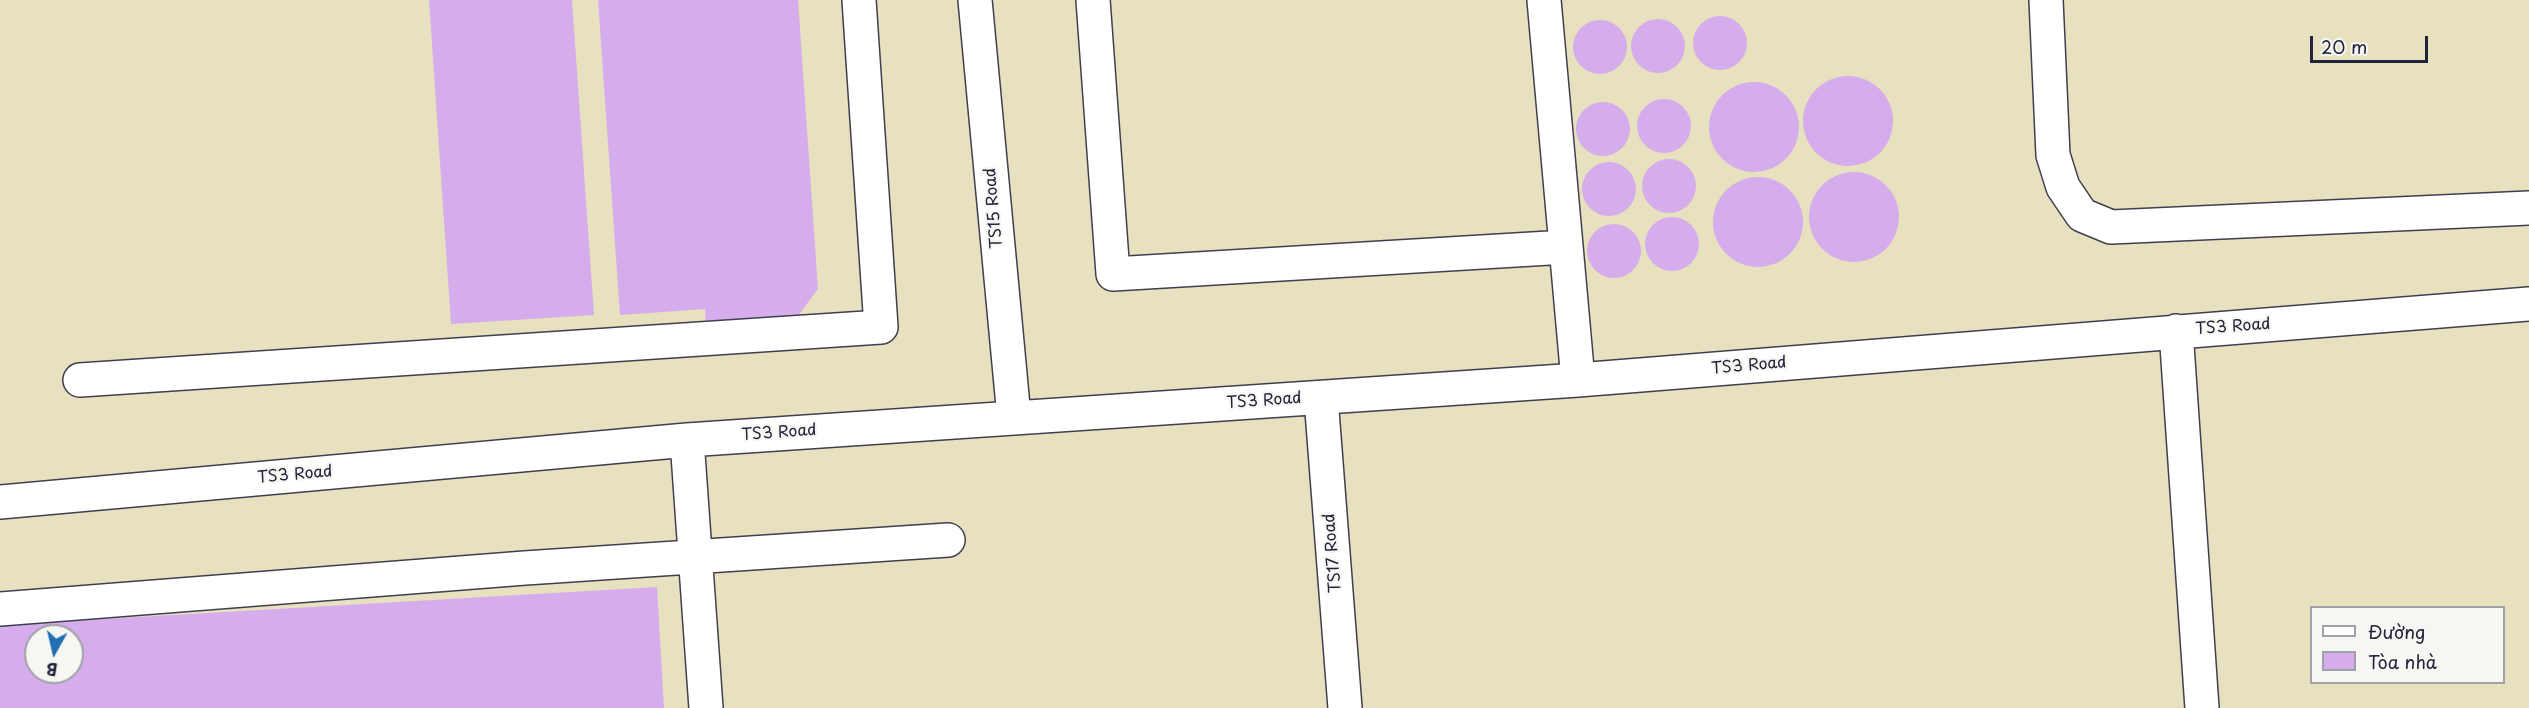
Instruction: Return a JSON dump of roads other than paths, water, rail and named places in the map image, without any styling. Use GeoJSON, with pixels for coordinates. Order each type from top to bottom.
{"type":"FeatureCollection","features":[{"type":"Feature","properties":{"kind":"street"},"geometry":{"type":"LineString","coordinates":[[80,380],[881,327],[859,0]]}},
{"type":"Feature","properties":{"kind":"street","name":"TS15 Road"},"geometry":{"type":"LineString","coordinates":[[975,0],[1014,417]]}},
{"type":"Feature","properties":{"kind":"street"},"geometry":{"type":"LineString","coordinates":[[1093,0],[1113,273],[1566,247]]}},
{"type":"Feature","properties":{"kind":"street"},"geometry":{"type":"LineString","coordinates":[[1544,0],[1578,380]]}},
{"type":"Feature","properties":{"kind":"street"},"geometry":{"type":"LineString","coordinates":[[2046,0],[2053,155],[2063,187],[2082,215],[2111,227],[2529,208]]}},
{"type":"Feature","properties":{"kind":"street","name":"TS3 Road"},"geometry":{"type":"LineString","coordinates":[[0,502],[687,440],[1578,380],[2529,304]]}},
{"type":"Feature","properties":{"kind":"street"},"geometry":{"type":"LineString","coordinates":[[2176,331],[2202,708]]}},
{"type":"Feature","properties":{"kind":"street","name":"TS17 Road"},"geometry":{"type":"LineString","coordinates":[[1321,398],[1346,708]]}},
{"type":"Feature","properties":{"kind":"street"},"geometry":{"type":"LineString","coordinates":[[687,440],[697,557],[705,708]]}},
{"type":"Feature","properties":{"kind":"street"},"geometry":{"type":"LineString","coordinates":[[0,609],[948,540]]}}]}
